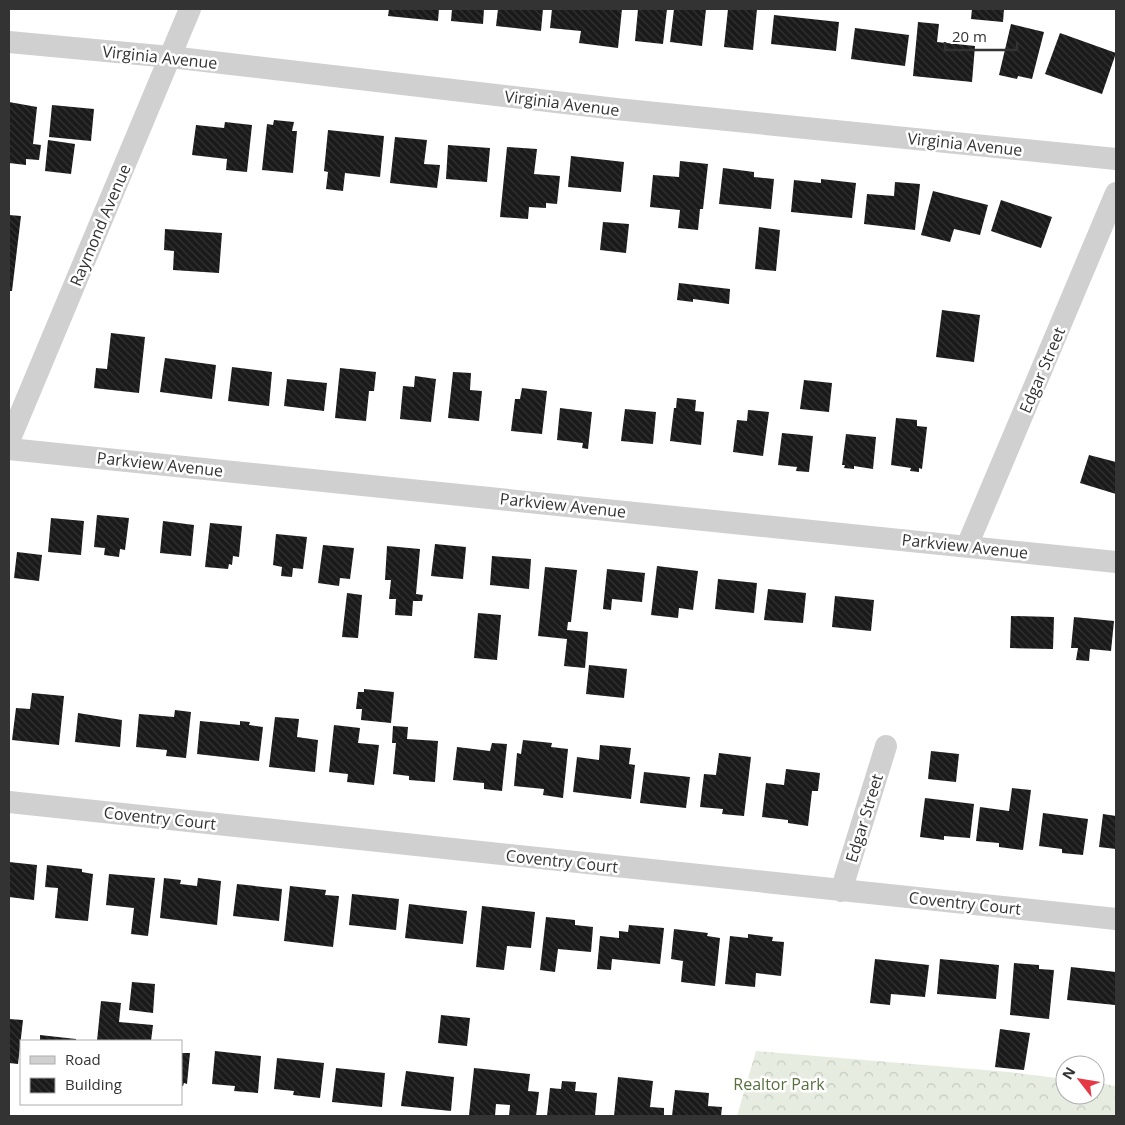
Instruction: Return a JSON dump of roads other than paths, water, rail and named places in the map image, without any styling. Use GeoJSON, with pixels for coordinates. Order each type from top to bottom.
{"type":"FeatureCollection","features":[{"type":"Feature","properties":{"kind":"street","name":"Raymond Avenue"},"geometry":{"type":"LineString","coordinates":[[9,441],[190,9]]}},
{"type":"Feature","properties":{"kind":"street","name":"Virginia Avenue"},"geometry":{"type":"LineString","coordinates":[[9,42],[170,57],[616,109],[1116,159]]}},
{"type":"Feature","properties":{"kind":"street","name":"Edgar Street"},"geometry":{"type":"LineString","coordinates":[[967,546],[1116,192]]}},
{"type":"Feature","properties":{"kind":"street","name":"Parkview Avenue"},"geometry":{"type":"LineString","coordinates":[[9,449],[1116,562]]}},
{"type":"Feature","properties":{"kind":"street","name":"Edgar Street"},"geometry":{"type":"LineString","coordinates":[[841,891],[886,746]]}},
{"type":"Feature","properties":{"kind":"street","name":"Coventry Court"},"geometry":{"type":"LineString","coordinates":[[9,802],[1116,919]]}},
{"type":"Feature","properties":{"kind":"park label","name":"Realtor Park"},"geometry":{"type":"Point","coordinates":[779,1084]}}]}
